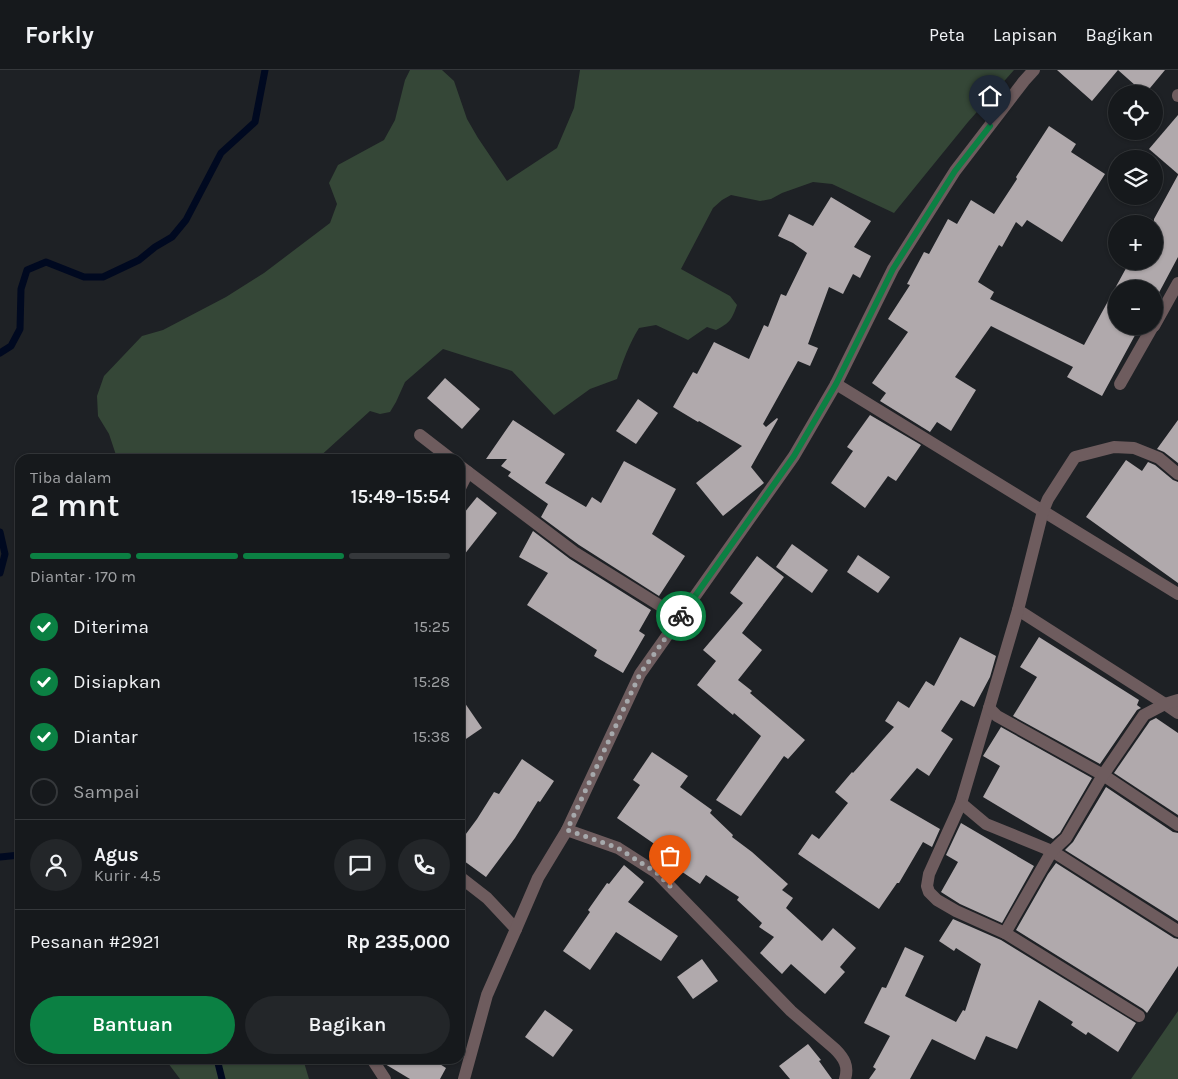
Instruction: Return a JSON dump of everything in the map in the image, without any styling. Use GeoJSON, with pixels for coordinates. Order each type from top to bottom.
{"type":"FeatureCollection","features":[{"type":"Feature","properties":{"kind":"street"},"geometry":{"type":"LineString","coordinates":[[464,1079],[487,995],[538,878],[567,830],[640,674],[794,456],[836,384],[893,269],[955,171],[1034,70]]}},
{"type":"Feature","properties":{"kind":"street"},"geometry":{"type":"LineString","coordinates":[[1163,311],[1177,287]]}},
{"type":"Feature","properties":{"kind":"street"},"geometry":{"type":"LineString","coordinates":[[1120,384],[1149,335]]}},
{"type":"Feature","properties":{"kind":"street"},"geometry":{"type":"LineString","coordinates":[[836,384],[1178,594]]}},
{"type":"Feature","properties":{"kind":"street"},"geometry":{"type":"LineString","coordinates":[[420,435],[444,454]]}},
{"type":"Feature","properties":{"kind":"street"},"geometry":{"type":"LineString","coordinates":[[1139,1016],[1005,932],[956,911],[937,900],[927,886],[929,874],[961,803],[1018,610],[1043,511],[1048,499],[1075,457],[1114,447],[1134,448],[1159,458],[1178,474]]}},
{"type":"Feature","properties":{"kind":"street"},"geometry":{"type":"LineString","coordinates":[[465,470],[574,552],[680,618]]}},
{"type":"Feature","properties":{"kind":"street"},"geometry":{"type":"LineString","coordinates":[[1018,610],[1178,713]]}},
{"type":"Feature","properties":{"kind":"street"},"geometry":{"type":"LineString","coordinates":[[1005,932],[1052,851],[1066,838],[1103,775],[1144,715],[1165,704],[1178,700]]}},
{"type":"Feature","properties":{"kind":"street"},"geometry":{"type":"LineString","coordinates":[[989,708],[997,716],[1103,775],[1178,825]]}},
{"type":"Feature","properties":{"kind":"street"},"geometry":{"type":"LineString","coordinates":[[961,803],[986,824],[1052,851],[1178,931]]}},
{"type":"Feature","properties":{"kind":"street"},"geometry":{"type":"LineString","coordinates":[[567,830],[618,848],[657,873],[791,1011],[835,1049],[846,1063],[845,1079]]}},
{"type":"Feature","properties":{"kind":"street"},"geometry":{"type":"LineString","coordinates":[[465,881],[487,898],[516,929]]}},
{"type":"Feature","properties":{"kind":"street"},"geometry":{"type":"LineString","coordinates":[[375,1064],[385,1079]]}},
{"type":"Feature","properties":{"kind":"green space"},"geometry":{"type":"Polygon","coordinates":[[[410,70],[442,70],[454,81],[467,119],[507,181],[557,148],[574,108],[580,70],[1014,70],[968,122],[894,213],[832,184],[813,182],[771,199],[760,201],[731,195],[722,200],[713,208],[681,269],[730,296],[737,305],[730,320],[716,330],[707,327],[688,340],[656,325],[639,328],[629,346],[617,379],[590,389],[554,415],[512,371],[443,349],[405,382],[390,412],[380,414],[370,411],[323,454],[116,454],[109,434],[98,416],[97,396],[104,376],[142,336],[163,330],[226,297],[264,273],[330,223],[337,204],[329,183],[338,165],[384,140],[395,120],[405,80],[410,70]]]}},
{"type":"Feature","properties":{"kind":"green space"},"geometry":{"type":"Polygon","coordinates":[[[1178,1011],[1178,1079],[1131,1079],[1178,1011]]]}},
{"type":"Feature","properties":{"kind":"green space"},"geometry":{"type":"Polygon","coordinates":[[[169,1064],[304,1064],[309,1079],[180,1079],[169,1064]]]}},
{"type":"Feature","properties":{"kind":"building"},"geometry":{"type":"Polygon","coordinates":[[[1057,70],[1118,70],[1092,101],[1057,70]]]}},
{"type":"Feature","properties":{"kind":"building"},"geometry":{"type":"Polygon","coordinates":[[[1118,70],[1165,70],[1152,85],[1135,85],[1118,70]]]}},
{"type":"Feature","properties":{"kind":"building"},"geometry":{"type":"Polygon","coordinates":[[[1178,115],[1178,174],[1163,161],[1163,150],[1149,149],[1157,140],[1163,140],[1163,133],[1178,115]]]}},
{"type":"Feature","properties":{"kind":"building"},"geometry":{"type":"Polygon","coordinates":[[[1049,126],[1076,144],[1071,152],[1105,174],[1062,242],[1027,220],[1022,227],[1016,222],[1002,247],[999,245],[978,282],[994,292],[990,299],[1084,345],[1108,301],[1108,335],[1135,335],[1102,396],[1067,377],[1073,367],[991,326],[955,377],[976,390],[951,431],[937,422],[930,432],[880,401],[886,393],[872,383],[908,332],[888,319],[910,285],[907,284],[924,252],[929,254],[948,219],[957,224],[971,200],[994,214],[1017,179],[1016,177],[1049,126]]]}},
{"type":"Feature","properties":{"kind":"building"},"geometry":{"type":"Polygon","coordinates":[[[1178,175],[1178,257],[1163,285],[1163,280],[1120,280],[1125,270],[1163,270],[1163,215],[1156,215],[1178,175]]]}},
{"type":"Feature","properties":{"kind":"building"},"geometry":{"type":"Polygon","coordinates":[[[831,197],[871,221],[854,247],[871,256],[860,278],[853,274],[843,294],[829,287],[808,344],[818,348],[810,366],[798,361],[763,424],[766,427],[778,419],[751,467],[764,483],[723,516],[696,483],[742,446],[673,407],[693,372],[697,374],[714,342],[749,359],[764,325],[768,327],[781,294],[786,296],[807,253],[793,243],[778,236],[789,214],[813,226],[831,197]]]}},
{"type":"Feature","properties":{"kind":"building"},"geometry":{"type":"Polygon","coordinates":[[[445,378],[480,409],[462,429],[427,398],[445,378]]]}},
{"type":"Feature","properties":{"kind":"building"},"geometry":{"type":"Polygon","coordinates":[[[638,399],[658,413],[636,444],[616,431],[638,399]]]}},
{"type":"Feature","properties":{"kind":"building"},"geometry":{"type":"Polygon","coordinates":[[[870,415],[921,445],[896,481],[888,476],[865,508],[831,483],[853,451],[847,447],[870,415]]]}},
{"type":"Feature","properties":{"kind":"building"},"geometry":{"type":"Polygon","coordinates":[[[513,420],[565,454],[545,483],[586,507],[592,497],[601,503],[624,461],[676,489],[652,534],[685,556],[659,596],[579,545],[541,517],[548,504],[508,476],[511,472],[501,466],[507,459],[486,459],[513,420]]]}},
{"type":"Feature","properties":{"kind":"building"},"geometry":{"type":"Polygon","coordinates":[[[1178,420],[1178,463],[1157,449],[1178,420]]]}},
{"type":"Feature","properties":{"kind":"building"},"geometry":{"type":"Polygon","coordinates":[[[1126,460],[1142,471],[1148,462],[1178,482],[1178,583],[1086,517],[1126,460]]]}},
{"type":"Feature","properties":{"kind":"building"},"geometry":{"type":"Polygon","coordinates":[[[477,497],[497,513],[465,554],[465,512],[477,497]]]}},
{"type":"Feature","properties":{"kind":"building"},"geometry":{"type":"Polygon","coordinates":[[[533,531],[570,559],[651,610],[639,631],[645,635],[623,673],[594,656],[597,650],[527,605],[548,573],[519,557],[533,531]]]}},
{"type":"Feature","properties":{"kind":"building"},"geometry":{"type":"Polygon","coordinates":[[[792,544],[828,570],[812,593],[776,567],[792,544]]]}},
{"type":"Feature","properties":{"kind":"building"},"geometry":{"type":"Polygon","coordinates":[[[858,555],[890,577],[878,593],[847,572],[858,555]]]}},
{"type":"Feature","properties":{"kind":"building"},"geometry":{"type":"Polygon","coordinates":[[[757,556],[784,577],[742,633],[762,650],[738,680],[752,691],[750,693],[805,740],[788,759],[784,756],[741,816],[716,800],[761,736],[697,685],[716,661],[703,650],[743,603],[730,593],[757,556]]]}},
{"type":"Feature","properties":{"kind":"building"},"geometry":{"type":"Polygon","coordinates":[[[960,637],[996,656],[990,677],[974,707],[961,700],[941,731],[953,739],[929,776],[917,768],[890,800],[940,829],[932,847],[923,842],[899,883],[897,883],[879,909],[798,854],[812,834],[819,839],[848,803],[835,792],[894,727],[885,721],[898,701],[909,708],[926,681],[934,686],[960,637]]]}},
{"type":"Feature","properties":{"kind":"building"},"geometry":{"type":"Polygon","coordinates":[[[1039,637],[1139,700],[1137,705],[1141,708],[1137,710],[1100,764],[1013,716],[1037,677],[1020,667],[1039,637]]]}},
{"type":"Feature","properties":{"kind":"building"},"geometry":{"type":"Polygon","coordinates":[[[465,703],[482,728],[465,740],[465,703]]]}},
{"type":"Feature","properties":{"kind":"building"},"geometry":{"type":"Polygon","coordinates":[[[1156,718],[1178,733],[1178,815],[1114,773],[1150,721],[1156,718]]]}},
{"type":"Feature","properties":{"kind":"building"},"geometry":{"type":"Polygon","coordinates":[[[1001,727],[1092,778],[1060,833],[1053,839],[983,797],[1000,766],[983,756],[1001,727]]]}},
{"type":"Feature","properties":{"kind":"building"},"geometry":{"type":"Polygon","coordinates":[[[652,752],[688,776],[680,787],[712,810],[710,813],[733,835],[732,837],[788,884],[782,890],[793,898],[786,908],[822,941],[833,928],[856,948],[840,967],[845,972],[825,994],[791,964],[782,974],[760,953],[774,937],[759,927],[762,923],[737,900],[739,897],[706,875],[700,884],[672,865],[676,859],[617,818],[640,785],[633,780],[652,752]]]}},
{"type":"Feature","properties":{"kind":"building"},"geometry":{"type":"Polygon","coordinates":[[[522,759],[554,781],[486,877],[465,862],[465,835],[494,792],[499,794],[522,759]]]}},
{"type":"Feature","properties":{"kind":"building"},"geometry":{"type":"Polygon","coordinates":[[[1106,787],[1173,832],[1178,833],[1178,921],[1065,850],[1073,842],[1106,787]]]}},
{"type":"Feature","properties":{"kind":"building"},"geometry":{"type":"Polygon","coordinates":[[[961,823],[1034,866],[1002,923],[960,904],[941,892],[958,862],[946,855],[961,823]]]}},
{"type":"Feature","properties":{"kind":"building"},"geometry":{"type":"Polygon","coordinates":[[[1056,863],[1178,939],[1178,966],[1147,1013],[1016,930],[1056,863]]]}},
{"type":"Feature","properties":{"kind":"building"},"geometry":{"type":"Polygon","coordinates":[[[624,865],[644,882],[628,902],[678,936],[661,961],[616,932],[590,970],[563,951],[607,883],[609,884],[624,865]]]}},
{"type":"Feature","properties":{"kind":"building"},"geometry":{"type":"Polygon","coordinates":[[[953,919],[1001,940],[1136,1023],[1118,1052],[1088,1032],[1086,1035],[1071,1025],[1073,1022],[1039,1000],[1017,1049],[986,1036],[975,1060],[932,1039],[910,1079],[869,1079],[876,1069],[873,1067],[890,1036],[864,1023],[882,987],[886,988],[905,947],[924,956],[905,996],[956,1022],[963,1010],[965,1011],[981,964],[956,948],[954,951],[939,941],[953,919]]]}},
{"type":"Feature","properties":{"kind":"building"},"geometry":{"type":"Polygon","coordinates":[[[702,959],[718,981],[693,999],[677,977],[702,959]]]}},
{"type":"Feature","properties":{"kind":"building"},"geometry":{"type":"Polygon","coordinates":[[[545,1010],[573,1030],[553,1057],[525,1037],[545,1010]]]}},
{"type":"Feature","properties":{"kind":"building"},"geometry":{"type":"Polygon","coordinates":[[[808,1044],[821,1060],[819,1061],[832,1079],[790,1079],[779,1066],[808,1044]]]}},
{"type":"Feature","properties":{"kind":"building"},"geometry":{"type":"Polygon","coordinates":[[[385,1064],[440,1064],[446,1068],[440,1079],[410,1079],[385,1064]]]}},
{"type":"Feature","properties":{"kind":"waterway"},"geometry":{"type":"LineString","coordinates":[[0,353],[11,346],[20,329],[21,289],[27,270],[46,262],[84,277],[103,277],[139,260],[155,247],[172,237],[186,220],[221,153],[255,122],[265,70]]}},
{"type":"Feature","properties":{"kind":"waterway"},"geometry":{"type":"LineString","coordinates":[[0,532],[5,554],[0,573]]}},
{"type":"Feature","properties":{"kind":"waterway"},"geometry":{"type":"LineString","coordinates":[[0,857],[15,856]]}},
{"type":"Feature","properties":{"kind":"waterway"},"geometry":{"type":"LineString","coordinates":[[218,1064],[222,1079]]}},
{"type":"Feature","properties":{"kind":"way so far"},"geometry":{"type":"LineString","coordinates":[[670,886],[657,873],[618,848],[567,830],[640,674],[681,616]]}},
{"type":"Feature","properties":{"kind":"route"},"geometry":{"type":"LineString","coordinates":[[681,616],[794,456],[836,384],[893,269],[955,171],[990,126]]}}]}
